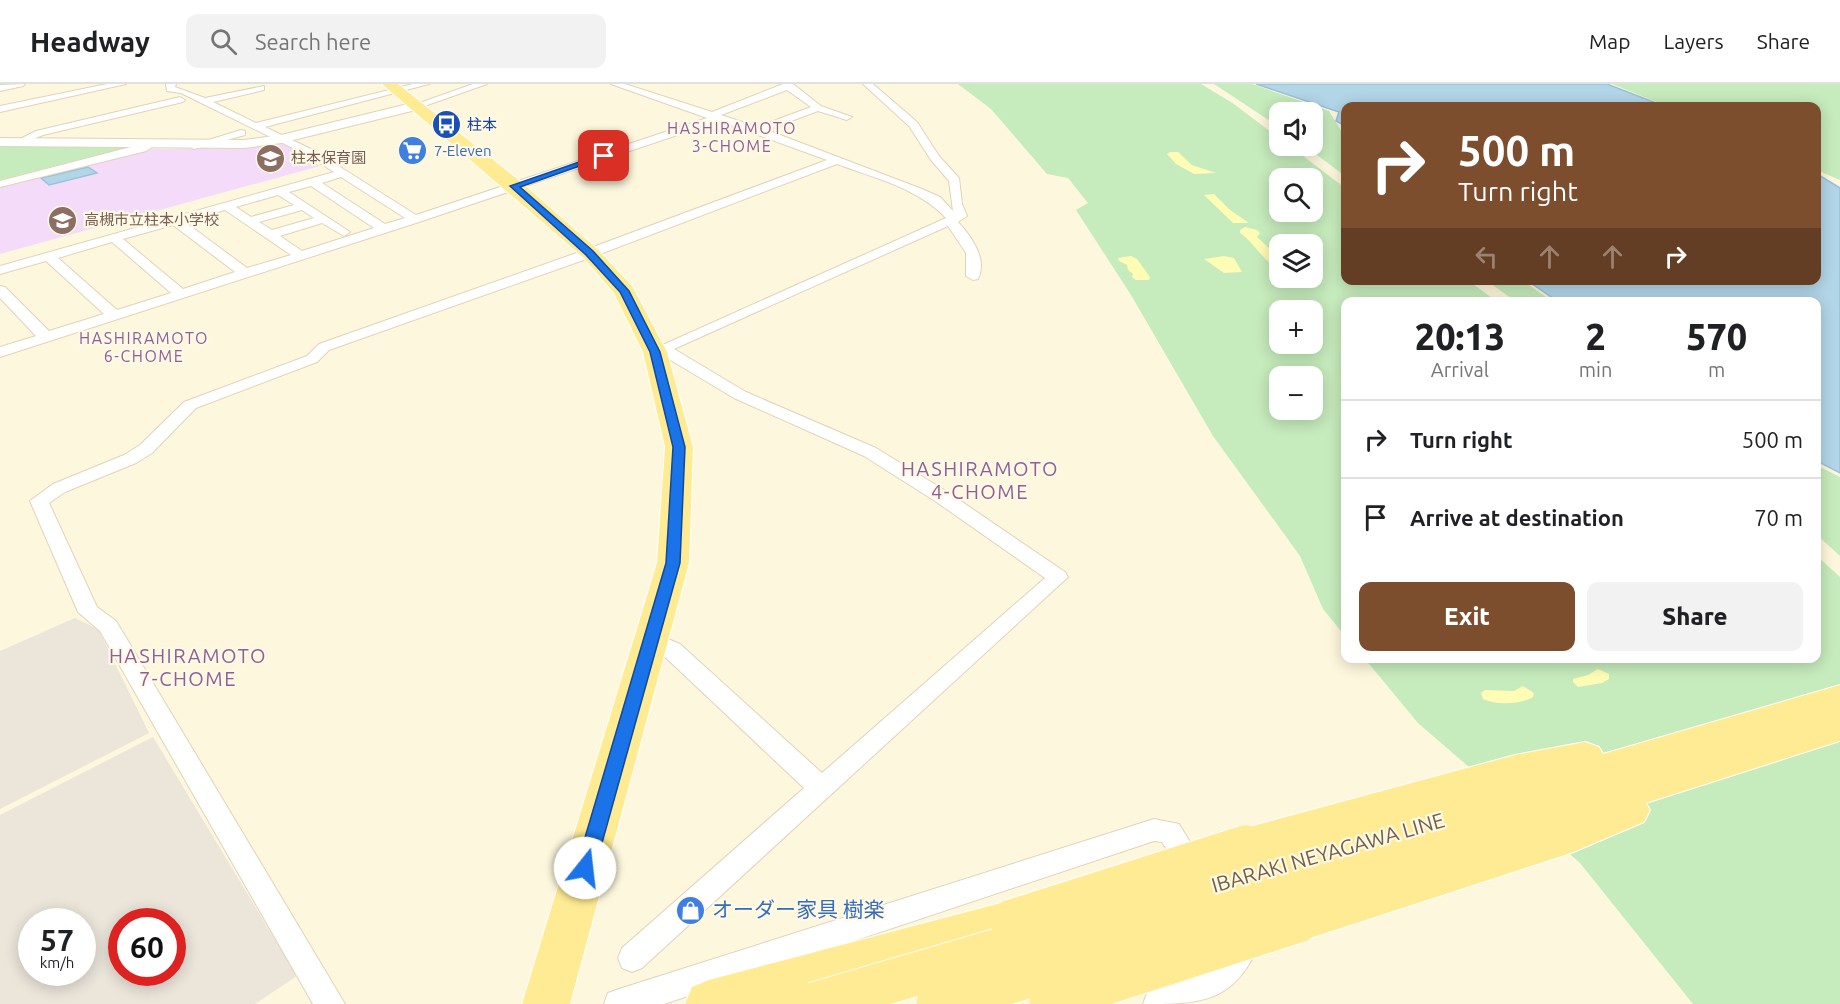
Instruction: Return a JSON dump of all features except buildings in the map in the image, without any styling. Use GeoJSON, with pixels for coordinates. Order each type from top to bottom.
{"type":"FeatureCollection","features":[{"type":"Feature","properties":{"kind":"main road"},"geometry":{"type":"LineString","coordinates":[[406,91],[590,253],[624,291],[659,351],[679,447],[673,563],[546,1004]]}},
{"type":"Feature","properties":{"kind":"main road","name":"IBARAKI NEYAGAWA LINE"},"geometry":{"type":"LineString","coordinates":[[814,1004],[1272,885],[1765,735],[1840,699]]}},
{"type":"Feature","properties":{"kind":"main road","name":"IBARAKI NEYAGAWA LINE"},"geometry":{"type":"LineString","coordinates":[[1765,735],[1840,726]]}},
{"type":"Feature","properties":{"kind":"main road"},"geometry":{"type":"LineString","coordinates":[[709,1004],[1012,921],[1272,885],[1419,841],[1571,835],[1765,735]]}},
{"type":"Feature","properties":{"kind":"main road"},"geometry":{"type":"LineString","coordinates":[[1047,1003],[1272,885]]}},
{"type":"Feature","properties":{"kind":"main road","name":"IBARAKI NEYAGAWA LINE"},"geometry":{"type":"LineString","coordinates":[[938,1004],[1272,885]]}},
{"type":"Feature","properties":{"kind":"street"},"geometry":{"type":"LineString","coordinates":[[0,88],[20,84]]}},
{"type":"Feature","properties":{"kind":"street"},"geometry":{"type":"LineString","coordinates":[[0,109],[121,84]]}},
{"type":"Feature","properties":{"kind":"street"},"geometry":{"type":"LineString","coordinates":[[171,84],[170,89],[183,91],[311,153],[415,219]]}},
{"type":"Feature","properties":{"kind":"street"},"geometry":{"type":"LineString","coordinates":[[255,126],[406,91],[460,93],[482,84]]}},
{"type":"Feature","properties":{"kind":"street"},"geometry":{"type":"LineString","coordinates":[[616,84],[757,130],[918,190],[952,217],[951,222],[964,236],[976,262],[974,276]]}},
{"type":"Feature","properties":{"kind":"street"},"geometry":{"type":"LineString","coordinates":[[659,351],[961,216],[956,204],[955,180],[935,158],[913,124],[868,84]]}},
{"type":"Feature","properties":{"kind":"street"},"geometry":{"type":"LineString","coordinates":[[0,352],[514,186],[713,117],[788,85],[818,108],[847,117]]}},
{"type":"Feature","properties":{"kind":"street"},"geometry":{"type":"LineString","coordinates":[[204,101],[261,88]]}},
{"type":"Feature","properties":{"kind":"street"},"geometry":{"type":"LineString","coordinates":[[0,96],[35,89]]}},
{"type":"Feature","properties":{"kind":"street"},"geometry":{"type":"LineString","coordinates":[[0,142],[194,146],[244,144],[281,139],[406,91]]}},
{"type":"Feature","properties":{"kind":"street"},"geometry":{"type":"LineString","coordinates":[[19,142],[40,133],[116,115],[182,105],[129,123],[86,133]]}},
{"type":"Feature","properties":{"kind":"street"},"geometry":{"type":"LineString","coordinates":[[757,130],[818,108]]}},
{"type":"Feature","properties":{"kind":"street"},"geometry":{"type":"LineString","coordinates":[[116,115],[129,123]]}},
{"type":"Feature","properties":{"kind":"street"},"geometry":{"type":"LineString","coordinates":[[194,146],[241,133]]}},
{"type":"Feature","properties":{"kind":"street"},"geometry":{"type":"LineString","coordinates":[[0,184],[142,149],[150,145]]}},
{"type":"Feature","properties":{"kind":"street"},"geometry":{"type":"LineString","coordinates":[[330,1004],[216,814],[108,626],[89,612],[39,501],[59,488],[130,459],[146,449],[195,402],[312,359],[324,347],[590,253],[836,161]]}},
{"type":"Feature","properties":{"kind":"street"},"geometry":{"type":"LineString","coordinates":[[0,270],[342,173]]}},
{"type":"Feature","properties":{"kind":"street"},"geometry":{"type":"LineString","coordinates":[[313,182],[384,229]]}},
{"type":"Feature","properties":{"kind":"street"},"geometry":{"type":"LineString","coordinates":[[280,191],[344,231]]}},
{"type":"Feature","properties":{"kind":"street"},"geometry":{"type":"LineString","coordinates":[[227,206],[300,255]]}},
{"type":"Feature","properties":{"kind":"street"},"geometry":{"type":"LineString","coordinates":[[250,222],[303,206]]}},
{"type":"Feature","properties":{"kind":"street"},"geometry":{"type":"LineString","coordinates":[[270,235],[324,219]]}},
{"type":"Feature","properties":{"kind":"street"},"geometry":{"type":"LineString","coordinates":[[176,221],[245,273]]}},
{"type":"Feature","properties":{"kind":"street"},"geometry":{"type":"LineString","coordinates":[[114,238],[181,294]]}},
{"type":"Feature","properties":{"kind":"street"},"geometry":{"type":"LineString","coordinates":[[48,256],[114,315]]}},
{"type":"Feature","properties":{"kind":"street"},"geometry":{"type":"LineString","coordinates":[[0,290],[46,337]]}},
{"type":"Feature","properties":{"kind":"street"},"geometry":{"type":"LineString","coordinates":[[632,958],[1058,577],[942,497],[870,452],[740,395],[659,351]]}},
{"type":"Feature","properties":{"kind":"street"},"geometry":{"type":"LineString","coordinates":[[651,640],[672,650],[821,788]]}},
{"type":"Feature","properties":{"kind":"street"},"geometry":{"type":"LineString","coordinates":[[619,1004],[1154,830],[1170,832],[1179,842],[1241,953],[1228,972],[1209,988],[1158,1004]]}},
{"type":"Feature","properties":{"kind":"shaded area","name":"高槻市立柱本小学校"},"geometry":{"type":"Polygon","coordinates":[[[283,143],[320,166],[0,254],[0,186],[152,149],[235,148],[283,143]]]}},
{"type":"Feature","properties":{"kind":"shaded area"},"geometry":{"type":"Polygon","coordinates":[[[75,618],[98,629],[149,733],[0,809],[0,651],[75,618]]]}},
{"type":"Feature","properties":{"kind":"shaded area"},"geometry":{"type":"Polygon","coordinates":[[[153,737],[297,976],[255,1004],[0,1004],[0,815],[153,737]]]}},
{"type":"Feature","properties":{"kind":"green space"},"geometry":{"type":"Polygon","coordinates":[[[958,84],[1201,84],[1234,104],[1269,130],[1269,156],[1303,156],[1319,168],[1269,168],[1269,222],[1323,222],[1323,171],[1341,185],[1341,285],[1474,285],[1491,297],[1341,297],[1341,631],[1323,609],[1300,556],[1213,436],[1131,295],[1076,210],[1088,203],[1068,178],[1047,174],[991,109],[958,84]]]}},
{"type":"Feature","properties":{"kind":"green space"},"geometry":{"type":"Polygon","coordinates":[[[1214,84],[1252,84],[1303,102],[1269,102],[1269,120],[1214,84]]]}},
{"type":"Feature","properties":{"kind":"green space"},"geometry":{"type":"Polygon","coordinates":[[[1612,84],[1840,84],[1840,180],[1821,172],[1821,102],[1657,102],[1612,84]]]}},
{"type":"Feature","properties":{"kind":"green space"},"geometry":{"type":"Polygon","coordinates":[[[1323,109],[1329,111],[1341,130],[1341,173],[1318,156],[1323,156],[1323,109]]]}},
{"type":"Feature","properties":{"kind":"green space"},"geometry":{"type":"Polygon","coordinates":[[[0,145],[125,148],[0,180],[0,145]]]}},
{"type":"Feature","properties":{"kind":"green space"},"geometry":{"type":"Polygon","coordinates":[[[1493,285],[1529,285],[1546,297],[1509,297],[1493,285]]]}},
{"type":"Feature","properties":{"kind":"green space"},"geometry":{"type":"Polygon","coordinates":[[[1821,468],[1840,477],[1840,556],[1821,539],[1821,468]]]}},
{"type":"Feature","properties":{"kind":"green space"},"geometry":{"type":"Polygon","coordinates":[[[1821,560],[1840,577],[1840,1004],[1693,1004],[1580,863],[1418,723],[1368,663],[1821,663],[1821,560]]]}},
{"type":"Feature","properties":{"kind":"sand"},"geometry":{"type":"Polygon","coordinates":[[[1178,152],[1192,165],[1216,173],[1194,174],[1176,164],[1167,154],[1178,152]]]}},
{"type":"Feature","properties":{"kind":"sand"},"geometry":{"type":"Polygon","coordinates":[[[1214,194],[1230,210],[1249,223],[1233,223],[1204,195],[1214,194]]]}},
{"type":"Feature","properties":{"kind":"sand"},"geometry":{"type":"Polygon","coordinates":[[[1245,227],[1260,233],[1257,237],[1269,248],[1269,262],[1240,233],[1240,230],[1245,227]]]}},
{"type":"Feature","properties":{"kind":"sand"},"geometry":{"type":"Polygon","coordinates":[[[1131,256],[1137,259],[1150,277],[1149,280],[1136,280],[1132,277],[1133,274],[1128,270],[1127,265],[1118,258],[1131,256]]]}},
{"type":"Feature","properties":{"kind":"sand"},"geometry":{"type":"Polygon","coordinates":[[[1224,256],[1234,258],[1242,272],[1224,273],[1204,259],[1224,256]]]}},
{"type":"Feature","properties":{"kind":"sand"},"geometry":{"type":"Polygon","coordinates":[[[1598,669],[1609,674],[1609,679],[1602,683],[1578,687],[1573,682],[1573,679],[1588,675],[1598,669]]]}},
{"type":"Feature","properties":{"kind":"sand"},"geometry":{"type":"Polygon","coordinates":[[[1523,686],[1534,693],[1533,697],[1515,703],[1488,701],[1483,699],[1481,693],[1485,690],[1514,691],[1523,686]]]}},
{"type":"Feature","properties":{"kind":"water"},"geometry":{"type":"Polygon","coordinates":[[[1256,84],[1607,84],[1654,102],[1341,102],[1341,124],[1336,121],[1339,112],[1323,107],[1323,102],[1309,102],[1256,84]]]}},
{"type":"Feature","properties":{"kind":"water"},"geometry":{"type":"Polygon","coordinates":[[[88,167],[97,173],[49,185],[41,178],[88,167]]]}},
{"type":"Feature","properties":{"kind":"water"},"geometry":{"type":"Polygon","coordinates":[[[1821,176],[1840,188],[1840,473],[1821,463],[1821,297],[1551,297],[1534,285],[1821,285],[1821,176]]]}},
{"type":"Feature","properties":{"kind":"place","name":"柱本"},"geometry":{"type":"Point","coordinates":[446,125]}},
{"type":"Feature","properties":{"kind":"place","name":"7-Eleven"},"geometry":{"type":"Point","coordinates":[413,151]}},
{"type":"Feature","properties":{"kind":"place","name":"柱本保育園"},"geometry":{"type":"Point","coordinates":[270,158]}},
{"type":"Feature","properties":{"kind":"place","name":"高槻市立柱本小学校"},"geometry":{"type":"Point","coordinates":[63,220]}},
{"type":"Feature","properties":{"kind":"place","name":"オーダー家具 樹楽"},"geometry":{"type":"Point","coordinates":[691,910]}},
{"type":"Feature","properties":{"kind":"district","name":"HASHIRAMOTO 3-CHOME"},"geometry":{"type":"Point","coordinates":[732,137]}},
{"type":"Feature","properties":{"kind":"district","name":"HASHIRAMOTO 6-CHOME"},"geometry":{"type":"Point","coordinates":[144,347]}},
{"type":"Feature","properties":{"kind":"district","name":"HASHIRAMOTO 4-CHOME"},"geometry":{"type":"Point","coordinates":[980,480]}},
{"type":"Feature","properties":{"kind":"district","name":"HASHIRAMOTO 7-CHOME"},"geometry":{"type":"Point","coordinates":[188,668]}},
{"type":"Feature","properties":{"kind":"route"},"geometry":{"type":"LineString","coordinates":[[585,868],[673,563],[679,447],[655,352],[624,291],[590,253],[514,186],[604,156]]}}]}
